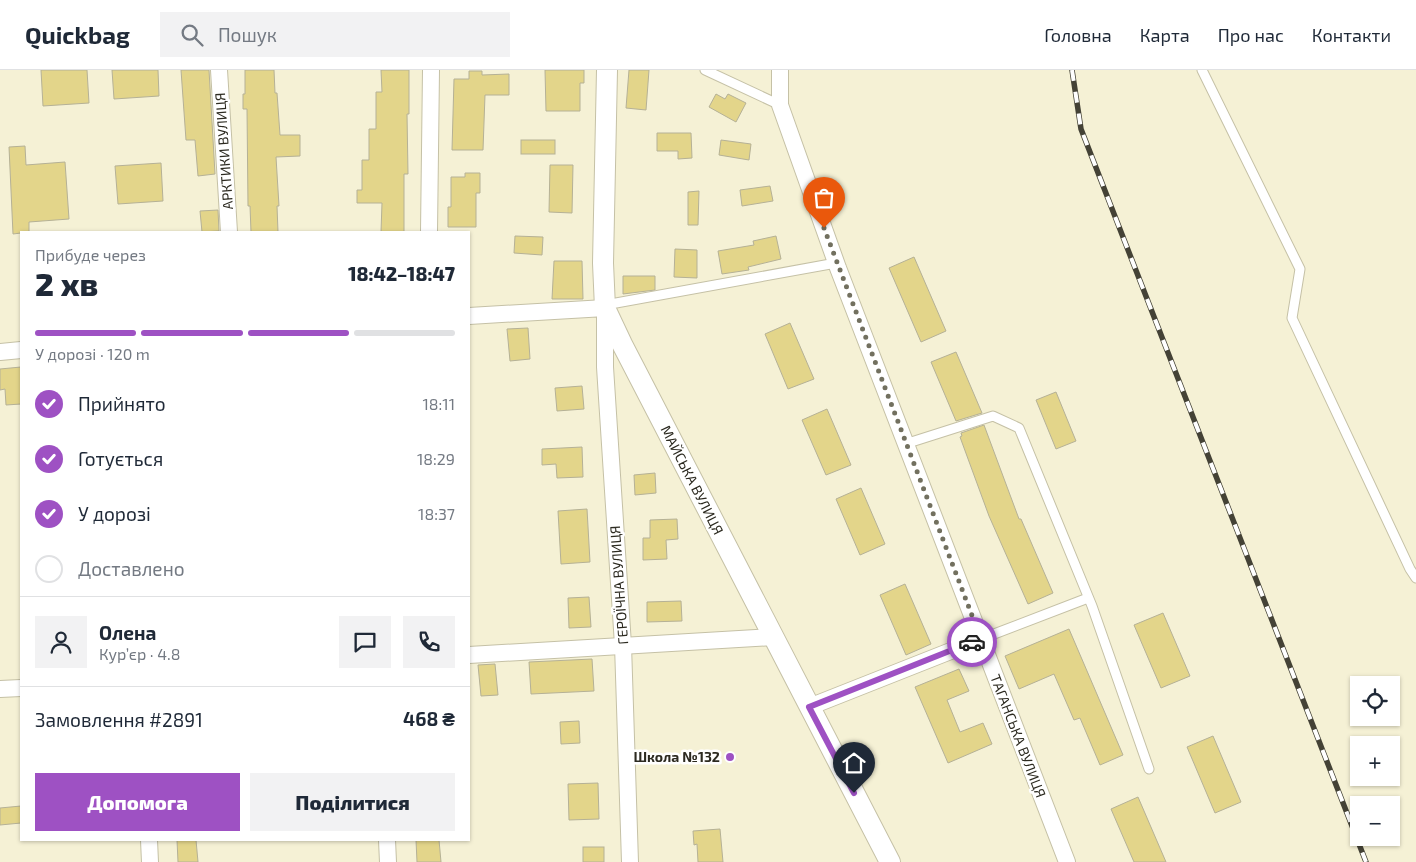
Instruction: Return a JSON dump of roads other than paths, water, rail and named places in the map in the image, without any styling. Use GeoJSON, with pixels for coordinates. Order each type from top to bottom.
{"type":"FeatureCollection","features":[{"type":"Feature","properties":{"kind":"street","name":"АРКТИКИ ВУЛИЦЯ"},"geometry":{"type":"LineString","coordinates":[[218,70],[230,231]]}},
{"type":"Feature","properties":{"kind":"street"},"geometry":{"type":"LineString","coordinates":[[429,231],[431,70]]}},
{"type":"Feature","properties":{"kind":"street","name":"МАЙСЬКА ВУЛИЦЯ"},"geometry":{"type":"LineString","coordinates":[[607,70],[603,263],[605,307],[622,344],[890,862]]}},
{"type":"Feature","properties":{"kind":"street","name":"ТАГАНСЬКА ВУЛИЦЯ"},"geometry":{"type":"LineString","coordinates":[[780,70],[780,105],[836,263],[1067,862]]}},
{"type":"Feature","properties":{"kind":"street"},"geometry":{"type":"LineString","coordinates":[[470,316],[605,307]]}},
{"type":"Feature","properties":{"kind":"street","name":"ГЕРОЇЧНА ВУЛИЦЯ"},"geometry":{"type":"LineString","coordinates":[[605,307],[605,367],[623,645],[630,862]]}},
{"type":"Feature","properties":{"kind":"street"},"geometry":{"type":"LineString","coordinates":[[0,352],[20,350]]}},
{"type":"Feature","properties":{"kind":"street"},"geometry":{"type":"LineString","coordinates":[[470,655],[773,637]]}},
{"type":"Feature","properties":{"kind":"street"},"geometry":{"type":"LineString","coordinates":[[809,707],[981,639]]}},
{"type":"Feature","properties":{"kind":"street"},"geometry":{"type":"LineString","coordinates":[[0,689],[20,688]]}},
{"type":"Feature","properties":{"kind":"street"},"geometry":{"type":"LineString","coordinates":[[149,841],[150,862]]}},
{"type":"Feature","properties":{"kind":"street"},"geometry":{"type":"LineString","coordinates":[[387,841],[388,862]]}},
{"type":"Feature","properties":{"kind":"lane"},"geometry":{"type":"LineString","coordinates":[[705,70],[780,105]]}},
{"type":"Feature","properties":{"kind":"lane"},"geometry":{"type":"LineString","coordinates":[[1202,70],[1300,269],[1292,318],[1416,578]]}},
{"type":"Feature","properties":{"kind":"lane"},"geometry":{"type":"LineString","coordinates":[[605,307],[836,263]]}},
{"type":"Feature","properties":{"kind":"lane"},"geometry":{"type":"LineString","coordinates":[[906,444],[993,416],[1019,428],[1088,598],[1149,769]]}},
{"type":"Feature","properties":{"kind":"lane"},"geometry":{"type":"LineString","coordinates":[[981,639],[1088,598]]}},
{"type":"Feature","properties":{"kind":"railway"},"geometry":{"type":"LineString","coordinates":[[1072,70],[1081,129],[1366,862]]}},
{"type":"Feature","properties":{"kind":"place","name":"Школа №132"},"geometry":{"type":"Point","coordinates":[730,757]}}]}
